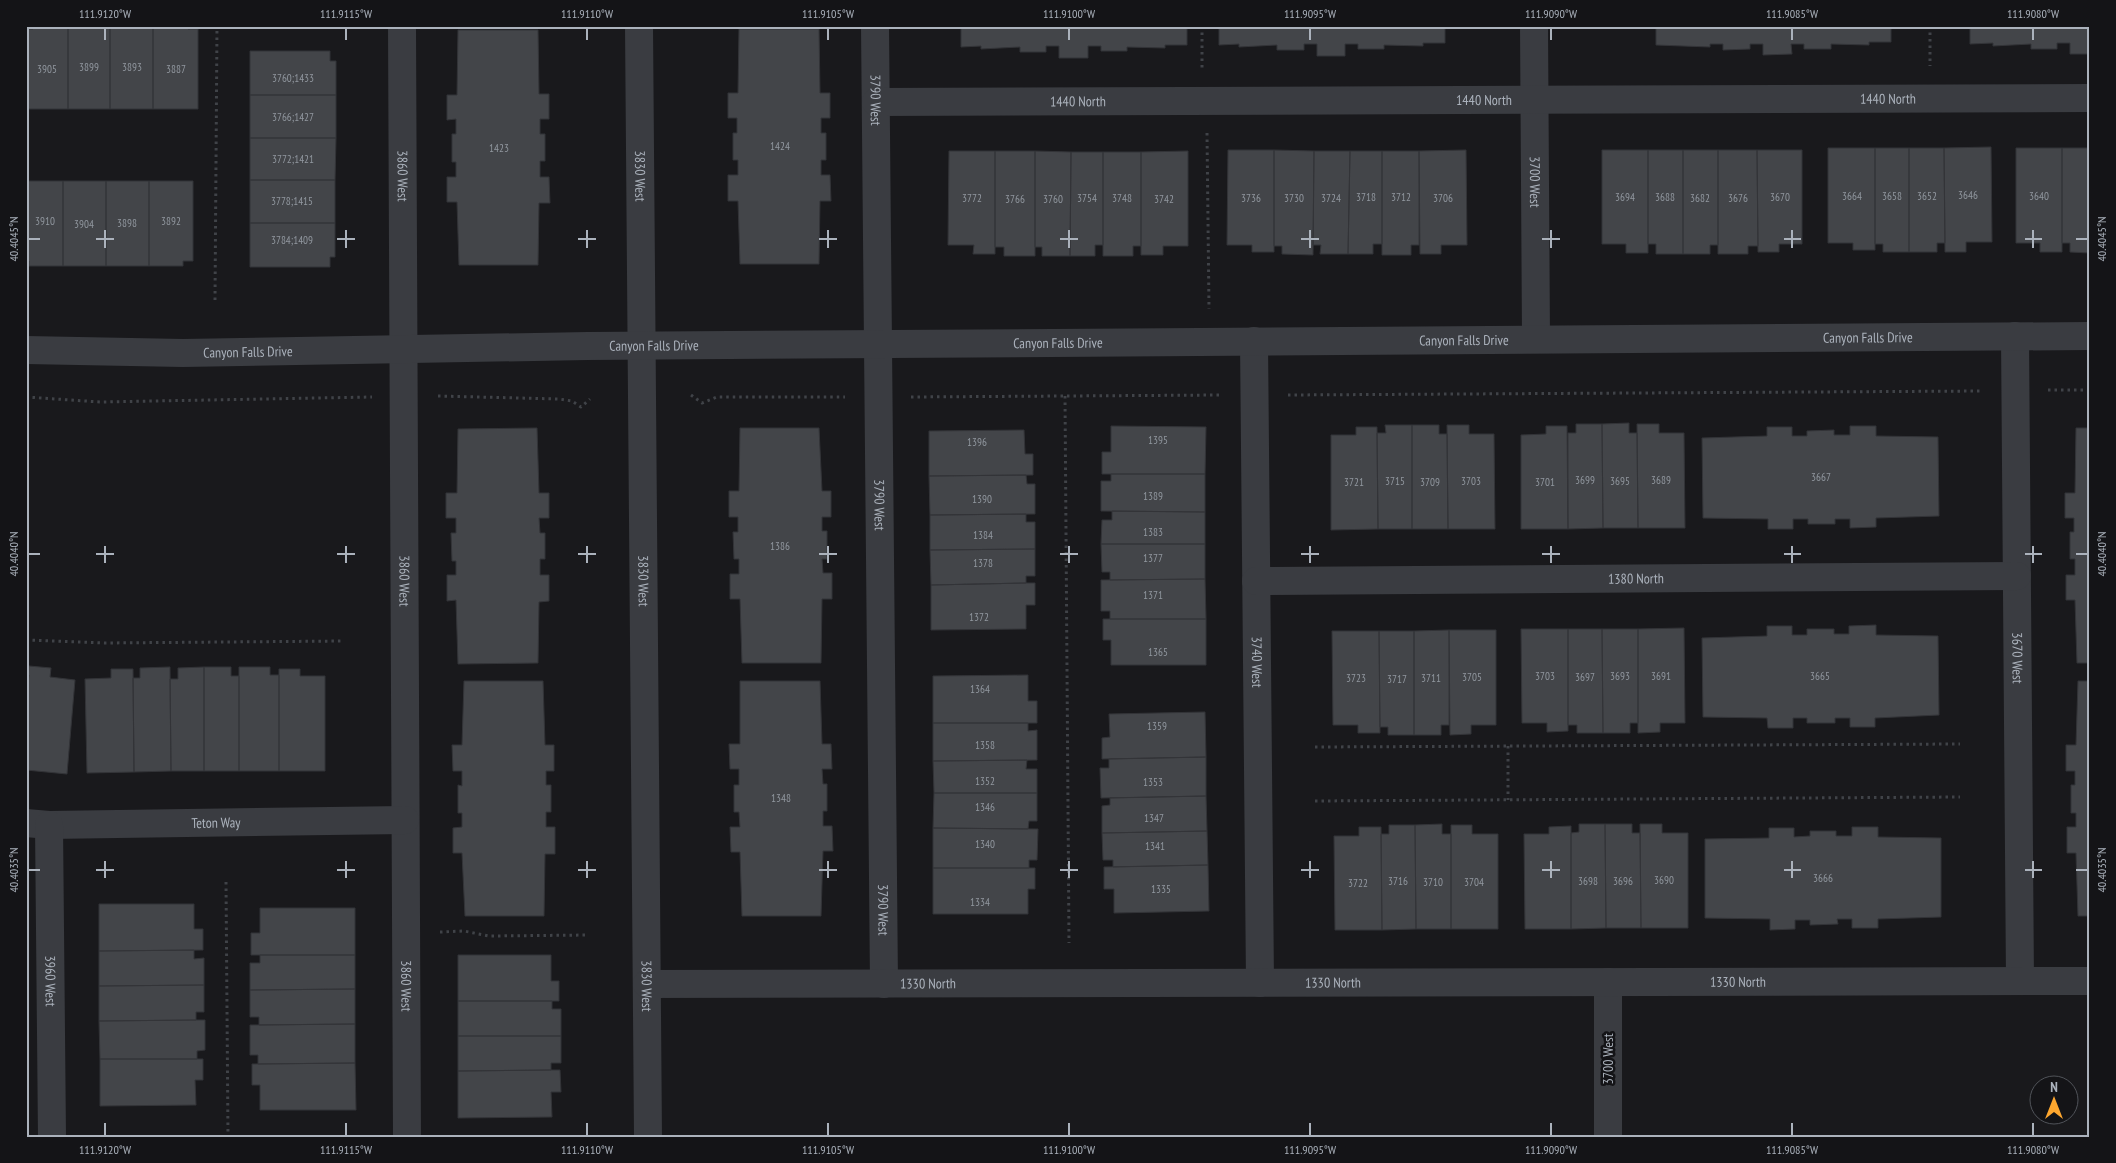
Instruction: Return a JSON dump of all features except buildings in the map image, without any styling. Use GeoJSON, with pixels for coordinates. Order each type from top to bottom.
{"type":"FeatureCollection","features":[{"type":"Feature","properties":{"kind":"street","name":"3860 West"},"geometry":{"type":"LineString","coordinates":[[402,26],[402,348],[408,1137]]}},
{"type":"Feature","properties":{"kind":"street","name":"3830 West"},"geometry":{"type":"LineString","coordinates":[[639,26],[648,1137]]}},
{"type":"Feature","properties":{"kind":"street","name":"3790 West"},"geometry":{"type":"LineString","coordinates":[[875,26],[884,984]]}},
{"type":"Feature","properties":{"kind":"street","name":"3700 West"},"geometry":{"type":"LineString","coordinates":[[1534,26],[1536,339]]}},
{"type":"Feature","properties":{"kind":"street","name":"1440 North"},"geometry":{"type":"LineString","coordinates":[[876,102],[2090,98]]}},
{"type":"Feature","properties":{"kind":"street","name":"3670 West"},"geometry":{"type":"LineString","coordinates":[[2015,336],[2020,981]]}},
{"type":"Feature","properties":{"kind":"street","name":"Canyon Falls Drive"},"geometry":{"type":"LineString","coordinates":[[26,350],[183,353],[402,348],[2090,336]]}},
{"type":"Feature","properties":{"kind":"street","name":"3740 West"},"geometry":{"type":"LineString","coordinates":[[1254,341],[1260,983]]}},
{"type":"Feature","properties":{"kind":"street","name":"1380 North"},"geometry":{"type":"LineString","coordinates":[[1256,581],[2017,576]]}},
{"type":"Feature","properties":{"kind":"street","name":"Teton Way"},"geometry":{"type":"LineString","coordinates":[[38,824],[406,820]]}},
{"type":"Feature","properties":{"kind":"street","name":"3960 West"},"geometry":{"type":"LineString","coordinates":[[38,824],[52,1137]]}},
{"type":"Feature","properties":{"kind":"street","name":"1330 North"},"geometry":{"type":"LineString","coordinates":[[647,984],[2090,981]]}},
{"type":"Feature","properties":{"kind":"street","name":"3700 West"},"geometry":{"type":"LineString","coordinates":[[1608,982],[1608,1137]]}},
{"type":"Feature","properties":{"kind":"path"},"geometry":{"type":"LineString","coordinates":[[215,300],[217,26]]}},
{"type":"Feature","properties":{"kind":"path"},"geometry":{"type":"LineString","coordinates":[[1202,26],[1202,70]]}},
{"type":"Feature","properties":{"kind":"path"},"geometry":{"type":"LineString","coordinates":[[1930,26],[1930,68]]}},
{"type":"Feature","properties":{"kind":"path"},"geometry":{"type":"LineString","coordinates":[[1207,132],[1208,308]]}},
{"type":"Feature","properties":{"kind":"path"},"geometry":{"type":"LineString","coordinates":[[1278,395],[1991,390]]}},
{"type":"Feature","properties":{"kind":"path"},"geometry":{"type":"LineString","coordinates":[[2039,390],[2090,390]]}},
{"type":"Feature","properties":{"kind":"path"},"geometry":{"type":"LineString","coordinates":[[691,395],[702,403],[717,397],[1221,395]]}},
{"type":"Feature","properties":{"kind":"path"},"geometry":{"type":"LineString","coordinates":[[1065,396],[1069,943]]}},
{"type":"Feature","properties":{"kind":"path"},"geometry":{"type":"LineString","coordinates":[[26,397],[100,402],[531,397],[572,401],[581,407],[590,399]]}},
{"type":"Feature","properties":{"kind":"path"},"geometry":{"type":"LineString","coordinates":[[26,640],[104,643],[344,641]]}},
{"type":"Feature","properties":{"kind":"path"},"geometry":{"type":"LineString","coordinates":[[1315,747],[1960,744]]}},
{"type":"Feature","properties":{"kind":"path"},"geometry":{"type":"LineString","coordinates":[[1508,746],[1508,800]]}},
{"type":"Feature","properties":{"kind":"path"},"geometry":{"type":"LineString","coordinates":[[1315,801],[1960,797]]}},
{"type":"Feature","properties":{"kind":"path"},"geometry":{"type":"LineString","coordinates":[[226,882],[228,1137]]}},
{"type":"Feature","properties":{"kind":"path"},"geometry":{"type":"LineString","coordinates":[[436,932],[464,932],[489,936],[589,935]]}}]}
